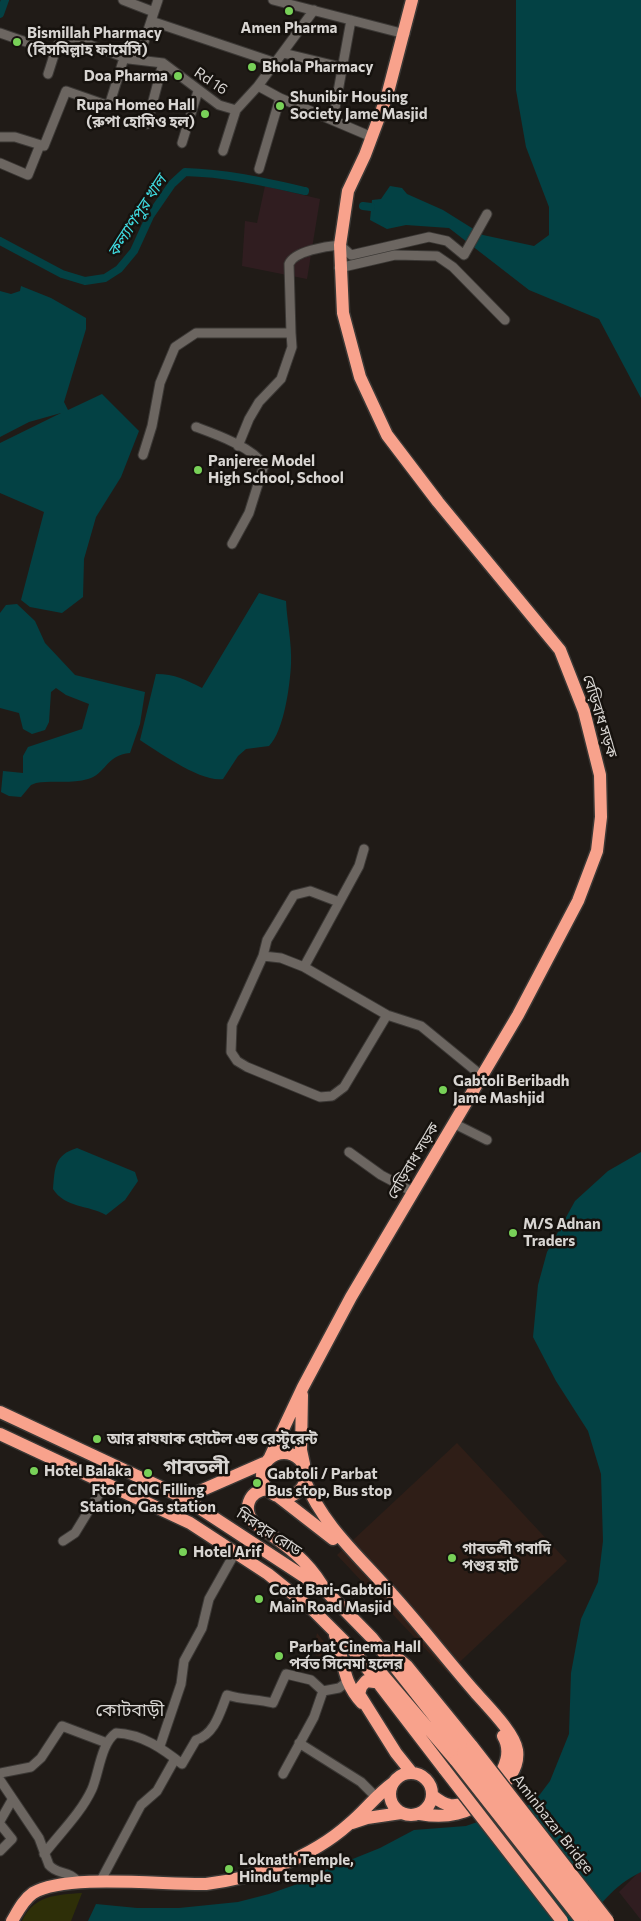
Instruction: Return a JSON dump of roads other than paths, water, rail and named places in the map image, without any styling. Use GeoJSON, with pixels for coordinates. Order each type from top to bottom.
{"type":"FeatureCollection","features":[{"type":"Feature","properties":{"kind":"highway","name":"বেড়িবাধ সড়ক"},"geometry":{"type":"LineString","coordinates":[[267,1460],[303,1387],[351,1298],[455,1124],[566,925],[597,851],[600,832],[602,795],[600,774],[584,711],[560,650],[438,502],[387,436],[360,377],[343,313],[339,268],[340,245],[348,191],[372,137],[405,34],[412,0]]}},
{"type":"Feature","properties":{"kind":"highway","name":"বেড়িবাধ সড়ক"},"geometry":{"type":"LineString","coordinates":[[303,1387],[300,1431],[304,1464]]}},
{"type":"Feature","properties":{"kind":"highway","name":"মিরপুর রোড"},"geometry":{"type":"LineString","coordinates":[[0,1412],[184,1498],[326,1591],[372,1638],[464,1753]]}},
{"type":"Feature","properties":{"kind":"highway"},"geometry":{"type":"LineString","coordinates":[[0,1434],[190,1523],[236,1551],[353,1643],[393,1686],[464,1753],[582,1921]]}},
{"type":"Feature","properties":{"kind":"highway"},"geometry":{"type":"LineString","coordinates":[[184,1498],[285,1452],[292,1454],[304,1464],[306,1481],[326,1521],[392,1594],[483,1701],[506,1730],[517,1749],[516,1764],[505,1784],[486,1800],[457,1815],[420,1814],[408,1816],[401,1813],[391,1800],[395,1781],[396,1753]]}},
{"type":"Feature","properties":{"kind":"highway"},"geometry":{"type":"LineString","coordinates":[[267,1460],[261,1476],[266,1489],[280,1497],[340,1545],[365,1571],[505,1738],[508,1746],[506,1761],[500,1775],[489,1787],[465,1803],[458,1805],[446,1804],[433,1796]]}},
{"type":"Feature","properties":{"kind":"highway"},"geometry":{"type":"LineString","coordinates":[[280,1497],[293,1496],[303,1487],[306,1481]]}},
{"type":"Feature","properties":{"kind":"highway"},"geometry":{"type":"LineString","coordinates":[[266,1489],[251,1497],[248,1504],[249,1516],[253,1522],[310,1566],[326,1591]]}},
{"type":"Feature","properties":{"kind":"highway"},"geometry":{"type":"LineString","coordinates":[[332,1628],[342,1654],[347,1682],[412,1773],[426,1778],[431,1786],[433,1796],[429,1807],[420,1814]]}},
{"type":"Feature","properties":{"kind":"highway"},"geometry":{"type":"LineString","coordinates":[[332,1628],[378,1681],[562,1921]]}},
{"type":"Feature","properties":{"kind":"highway"},"geometry":{"type":"LineString","coordinates":[[365,1706],[360,1694],[361,1687],[366,1681],[378,1681],[393,1686]]}},
{"type":"Feature","properties":{"kind":"highway","name":"Aminbazar Bridge"},"geometry":{"type":"LineString","coordinates":[[464,1753],[596,1921]]}},
{"type":"Feature","properties":{"kind":"highway","name":"Aminbazar Bridge"},"geometry":{"type":"LineString","coordinates":[[464,1753],[608,1921]]}},
{"type":"Feature","properties":{"kind":"highway"},"geometry":{"type":"LineString","coordinates":[[12,1921],[23,1902],[32,1894],[47,1888],[100,1882],[186,1884],[221,1882],[269,1869],[336,1835],[395,1781],[412,1773]]}},
{"type":"Feature","properties":{"kind":"highway"},"geometry":{"type":"LineString","coordinates":[[350,1824],[367,1818],[401,1813]]}},
{"type":"Feature","properties":{"kind":"street"},"geometry":{"type":"LineString","coordinates":[[123,0],[152,17],[276,63]]}},
{"type":"Feature","properties":{"kind":"street"},"geometry":{"type":"LineString","coordinates":[[138,60],[158,0]]}},
{"type":"Feature","properties":{"kind":"street"},"geometry":{"type":"LineString","coordinates":[[273,0],[304,3],[314,10],[405,34]]}},
{"type":"Feature","properties":{"kind":"street","name":"Rd 16"},"geometry":{"type":"LineString","coordinates":[[55,52],[62,35],[124,58],[163,64],[219,105],[236,110],[276,63],[314,10]]}},
{"type":"Feature","properties":{"kind":"street"},"geometry":{"type":"LineString","coordinates":[[333,119],[351,20]]}},
{"type":"Feature","properties":{"kind":"street"},"geometry":{"type":"LineString","coordinates":[[2,33],[55,52],[48,74]]}},
{"type":"Feature","properties":{"kind":"street"},"geometry":{"type":"LineString","coordinates":[[283,53],[341,67]]}},
{"type":"Feature","properties":{"kind":"street"},"geometry":{"type":"LineString","coordinates":[[0,137],[16,137],[44,146],[66,91],[110,106],[124,58]]}},
{"type":"Feature","properties":{"kind":"street"},"geometry":{"type":"LineString","coordinates":[[147,124],[163,64]]}},
{"type":"Feature","properties":{"kind":"street"},"geometry":{"type":"LineString","coordinates":[[258,86],[280,98],[372,137]]}},
{"type":"Feature","properties":{"kind":"street"},"geometry":{"type":"LineString","coordinates":[[182,143],[198,91]]}},
{"type":"Feature","properties":{"kind":"street"},"geometry":{"type":"LineString","coordinates":[[259,169],[280,98]]}},
{"type":"Feature","properties":{"kind":"street"},"geometry":{"type":"LineString","coordinates":[[223,151],[236,110]]}},
{"type":"Feature","properties":{"kind":"street"},"geometry":{"type":"LineString","coordinates":[[0,163],[28,174],[40,144]]}},
{"type":"Feature","properties":{"kind":"street"},"geometry":{"type":"LineString","coordinates":[[238,446],[249,419],[259,402],[281,379],[292,348],[289,262],[319,247],[340,245],[351,255],[429,237],[441,238],[464,254],[488,214]]}},
{"type":"Feature","properties":{"kind":"street"},"geometry":{"type":"LineString","coordinates":[[339,268],[395,255],[437,256],[453,267],[504,320]]}},
{"type":"Feature","properties":{"kind":"street"},"geometry":{"type":"LineString","coordinates":[[144,455],[152,426],[160,383],[175,347],[196,333],[291,333]]}},
{"type":"Feature","properties":{"kind":"street"},"geometry":{"type":"LineString","coordinates":[[196,427],[221,436],[264,465],[249,513],[232,544]]}},
{"type":"Feature","properties":{"kind":"street"},"geometry":{"type":"LineString","coordinates":[[304,967],[358,866],[364,849]]}},
{"type":"Feature","properties":{"kind":"street"},"geometry":{"type":"LineString","coordinates":[[339,902],[310,891],[294,895],[267,940],[264,956],[232,1025],[231,1052],[237,1061],[247,1067],[320,1098],[332,1096],[344,1087],[387,1015]]}},
{"type":"Feature","properties":{"kind":"street"},"geometry":{"type":"LineString","coordinates":[[264,956],[281,958],[304,967],[387,1015],[421,1026],[482,1076]]}},
{"type":"Feature","properties":{"kind":"street"},"geometry":{"type":"LineString","coordinates":[[455,1124],[487,1140]]}},
{"type":"Feature","properties":{"kind":"street"},"geometry":{"type":"LineString","coordinates":[[349,1152],[381,1175],[413,1192]]}},
{"type":"Feature","properties":{"kind":"street"},"geometry":{"type":"LineString","coordinates":[[63,1541],[75,1533],[105,1484]]}},
{"type":"Feature","properties":{"kind":"street"},"geometry":{"type":"LineString","coordinates":[[160,1746],[181,1684],[184,1661],[202,1628],[209,1599],[236,1551]]}},
{"type":"Feature","properties":{"kind":"street"},"geometry":{"type":"LineString","coordinates":[[44,1854],[84,1803],[92,1787],[107,1743],[112,1736],[122,1733],[160,1746],[182,1764],[196,1740],[208,1734],[227,1695],[250,1701],[257,1699],[273,1703],[286,1674],[311,1680],[323,1691]]}},
{"type":"Feature","properties":{"kind":"street"},"geometry":{"type":"LineString","coordinates":[[323,1691],[339,1688],[347,1682]]}},
{"type":"Feature","properties":{"kind":"street"},"geometry":{"type":"LineString","coordinates":[[283,1774],[314,1717],[323,1691]]}},
{"type":"Feature","properties":{"kind":"street"},"geometry":{"type":"LineString","coordinates":[[0,1773],[31,1767],[41,1758],[62,1726],[107,1743]]}},
{"type":"Feature","properties":{"kind":"street"},"geometry":{"type":"LineString","coordinates":[[299,1743],[361,1782],[376,1797]]}},
{"type":"Feature","properties":{"kind":"street"},"geometry":{"type":"LineString","coordinates":[[100,1882],[141,1805],[157,1790],[175,1759]]}},
{"type":"Feature","properties":{"kind":"street"},"geometry":{"type":"LineString","coordinates":[[0,1780],[34,1830],[52,1869],[70,1873],[79,1883]]}},
{"type":"Feature","properties":{"kind":"street"},"geometry":{"type":"LineString","coordinates":[[0,1851],[12,1839],[0,1823],[12,1800]]}},
{"type":"Feature","properties":{"kind":"water"},"geometry":{"type":"Polygon","coordinates":[[[516,0],[641,0],[641,398],[599,319],[529,290],[449,228],[406,225],[387,229],[370,220],[372,200],[381,199],[390,186],[402,188],[407,194],[443,210],[483,235],[534,246],[549,235],[549,207],[526,147],[516,90],[516,0]]]}},
{"type":"Feature","properties":{"kind":"water"},"geometry":{"type":"Polygon","coordinates":[[[21,286],[51,298],[86,318],[86,329],[64,402],[68,410],[102,394],[139,431],[121,477],[96,517],[84,559],[83,597],[62,613],[30,607],[21,600],[44,512],[0,493],[0,443],[61,413],[29,422],[0,437],[0,291],[11,294],[20,291],[21,286]]]}},
{"type":"Feature","properties":{"kind":"water"},"geometry":{"type":"Polygon","coordinates":[[[259,593],[286,601],[291,648],[288,695],[279,730],[269,746],[246,749],[238,756],[223,779],[214,779],[180,765],[140,740],[156,674],[175,676],[202,688],[259,593]]]}},
{"type":"Feature","properties":{"kind":"water"},"geometry":{"type":"Polygon","coordinates":[[[17,604],[35,621],[45,643],[75,675],[145,692],[140,724],[130,753],[116,757],[94,777],[76,781],[36,783],[31,785],[21,797],[9,796],[1,792],[3,771],[23,773],[23,756],[28,747],[82,729],[89,704],[66,695],[56,688],[51,692],[49,722],[45,730],[32,734],[23,729],[19,713],[0,708],[0,613],[6,605],[17,604]]]}},
{"type":"Feature","properties":{"kind":"water"},"geometry":{"type":"Polygon","coordinates":[[[77,1148],[135,1172],[138,1181],[125,1200],[106,1215],[64,1200],[53,1189],[57,1163],[64,1154],[77,1148]]]}},
{"type":"Feature","properties":{"kind":"water"},"geometry":{"type":"Polygon","coordinates":[[[641,1152],[641,1872],[617,1887],[587,1921],[88,1921],[96,1904],[137,1908],[179,1908],[238,1902],[269,1894],[306,1881],[323,1871],[380,1848],[414,1830],[466,1826],[497,1815],[518,1814],[538,1797],[550,1781],[569,1734],[571,1673],[581,1619],[598,1582],[603,1541],[601,1474],[588,1431],[556,1381],[533,1337],[538,1285],[547,1252],[575,1201],[608,1171],[641,1152]]]}},
{"type":"Feature","properties":{"kind":"waterway"},"geometry":{"type":"LineString","coordinates":[[0,14],[5,0]]}},
{"type":"Feature","properties":{"kind":"waterway","name":"কল্যাণপুর খাল"},"geometry":{"type":"LineString","coordinates":[[0,241],[62,274],[85,281],[105,278],[119,269],[134,251],[150,216],[172,184],[185,172],[230,176],[305,191]]}},
{"type":"Feature","properties":{"kind":"waterway","name":"কল্যাণপুর খাল"},"geometry":{"type":"LineString","coordinates":[[363,206],[371,207]]}},
{"type":"Feature","properties":{"kind":"place","name":"Amen Pharma"},"geometry":{"type":"Point","coordinates":[289,11]}},
{"type":"Feature","properties":{"kind":"place","name":"Bismillah Pharmacy (বিসমিল্লাহ ফার্মেসি)"},"geometry":{"type":"Point","coordinates":[17,42]}},
{"type":"Feature","properties":{"kind":"place","name":"Bhola Pharmacy"},"geometry":{"type":"Point","coordinates":[252,67]}},
{"type":"Feature","properties":{"kind":"place","name":"Doa Pharma"},"geometry":{"type":"Point","coordinates":[178,76]}},
{"type":"Feature","properties":{"kind":"place","name":"Shunibir Housing Society Jame Masjid"},"geometry":{"type":"Point","coordinates":[280,106]}},
{"type":"Feature","properties":{"kind":"place","name":"Rupa Homeo Hall (রুপা হোমিও হল)"},"geometry":{"type":"Point","coordinates":[205,114]}},
{"type":"Feature","properties":{"kind":"place","name":"Panjeree Model High School, School"},"geometry":{"type":"Point","coordinates":[198,470]}},
{"type":"Feature","properties":{"kind":"place","name":"Gabtoli Beribadh Jame Mashjid"},"geometry":{"type":"Point","coordinates":[443,1090]}},
{"type":"Feature","properties":{"kind":"place","name":"M/S Adnan Traders"},"geometry":{"type":"Point","coordinates":[513,1233]}},
{"type":"Feature","properties":{"kind":"place","name":"আর রাযযাক হোটেল এন্ড রেস্টুরেন্ট"},"geometry":{"type":"Point","coordinates":[97,1439]}},
{"type":"Feature","properties":{"kind":"place","name":"Hotel Balaka"},"geometry":{"type":"Point","coordinates":[34,1471]}},
{"type":"Feature","properties":{"kind":"place","name":"FtoF CNG Filling Station, Gas station"},"geometry":{"type":"Point","coordinates":[148,1473]}},
{"type":"Feature","properties":{"kind":"place","name":"Gabtoli / Parbat Bus stop, Bus stop"},"geometry":{"type":"Point","coordinates":[257,1483]}},
{"type":"Feature","properties":{"kind":"place","name":"Hotel Arif"},"geometry":{"type":"Point","coordinates":[183,1552]}},
{"type":"Feature","properties":{"kind":"place","name":"গাবতলী গবাদি পশুর হাট"},"geometry":{"type":"Point","coordinates":[452,1558]}},
{"type":"Feature","properties":{"kind":"place","name":"Coat Bari-Gabtoli Main Road Masjid"},"geometry":{"type":"Point","coordinates":[259,1599]}},
{"type":"Feature","properties":{"kind":"place","name":"Parbat Cinema Hall পর্বত সিনেমা হলের"},"geometry":{"type":"Point","coordinates":[279,1656]}},
{"type":"Feature","properties":{"kind":"place","name":"Loknath Temple, Hindu temple"},"geometry":{"type":"Point","coordinates":[229,1869]}},
{"type":"Feature","properties":{"kind":"district","name":"গাবতলী"},"geometry":{"type":"Point","coordinates":[196,1467]}},
{"type":"Feature","properties":{"kind":"district","name":"কোটবাড়ী"},"geometry":{"type":"Point","coordinates":[130,1710]}}]}
